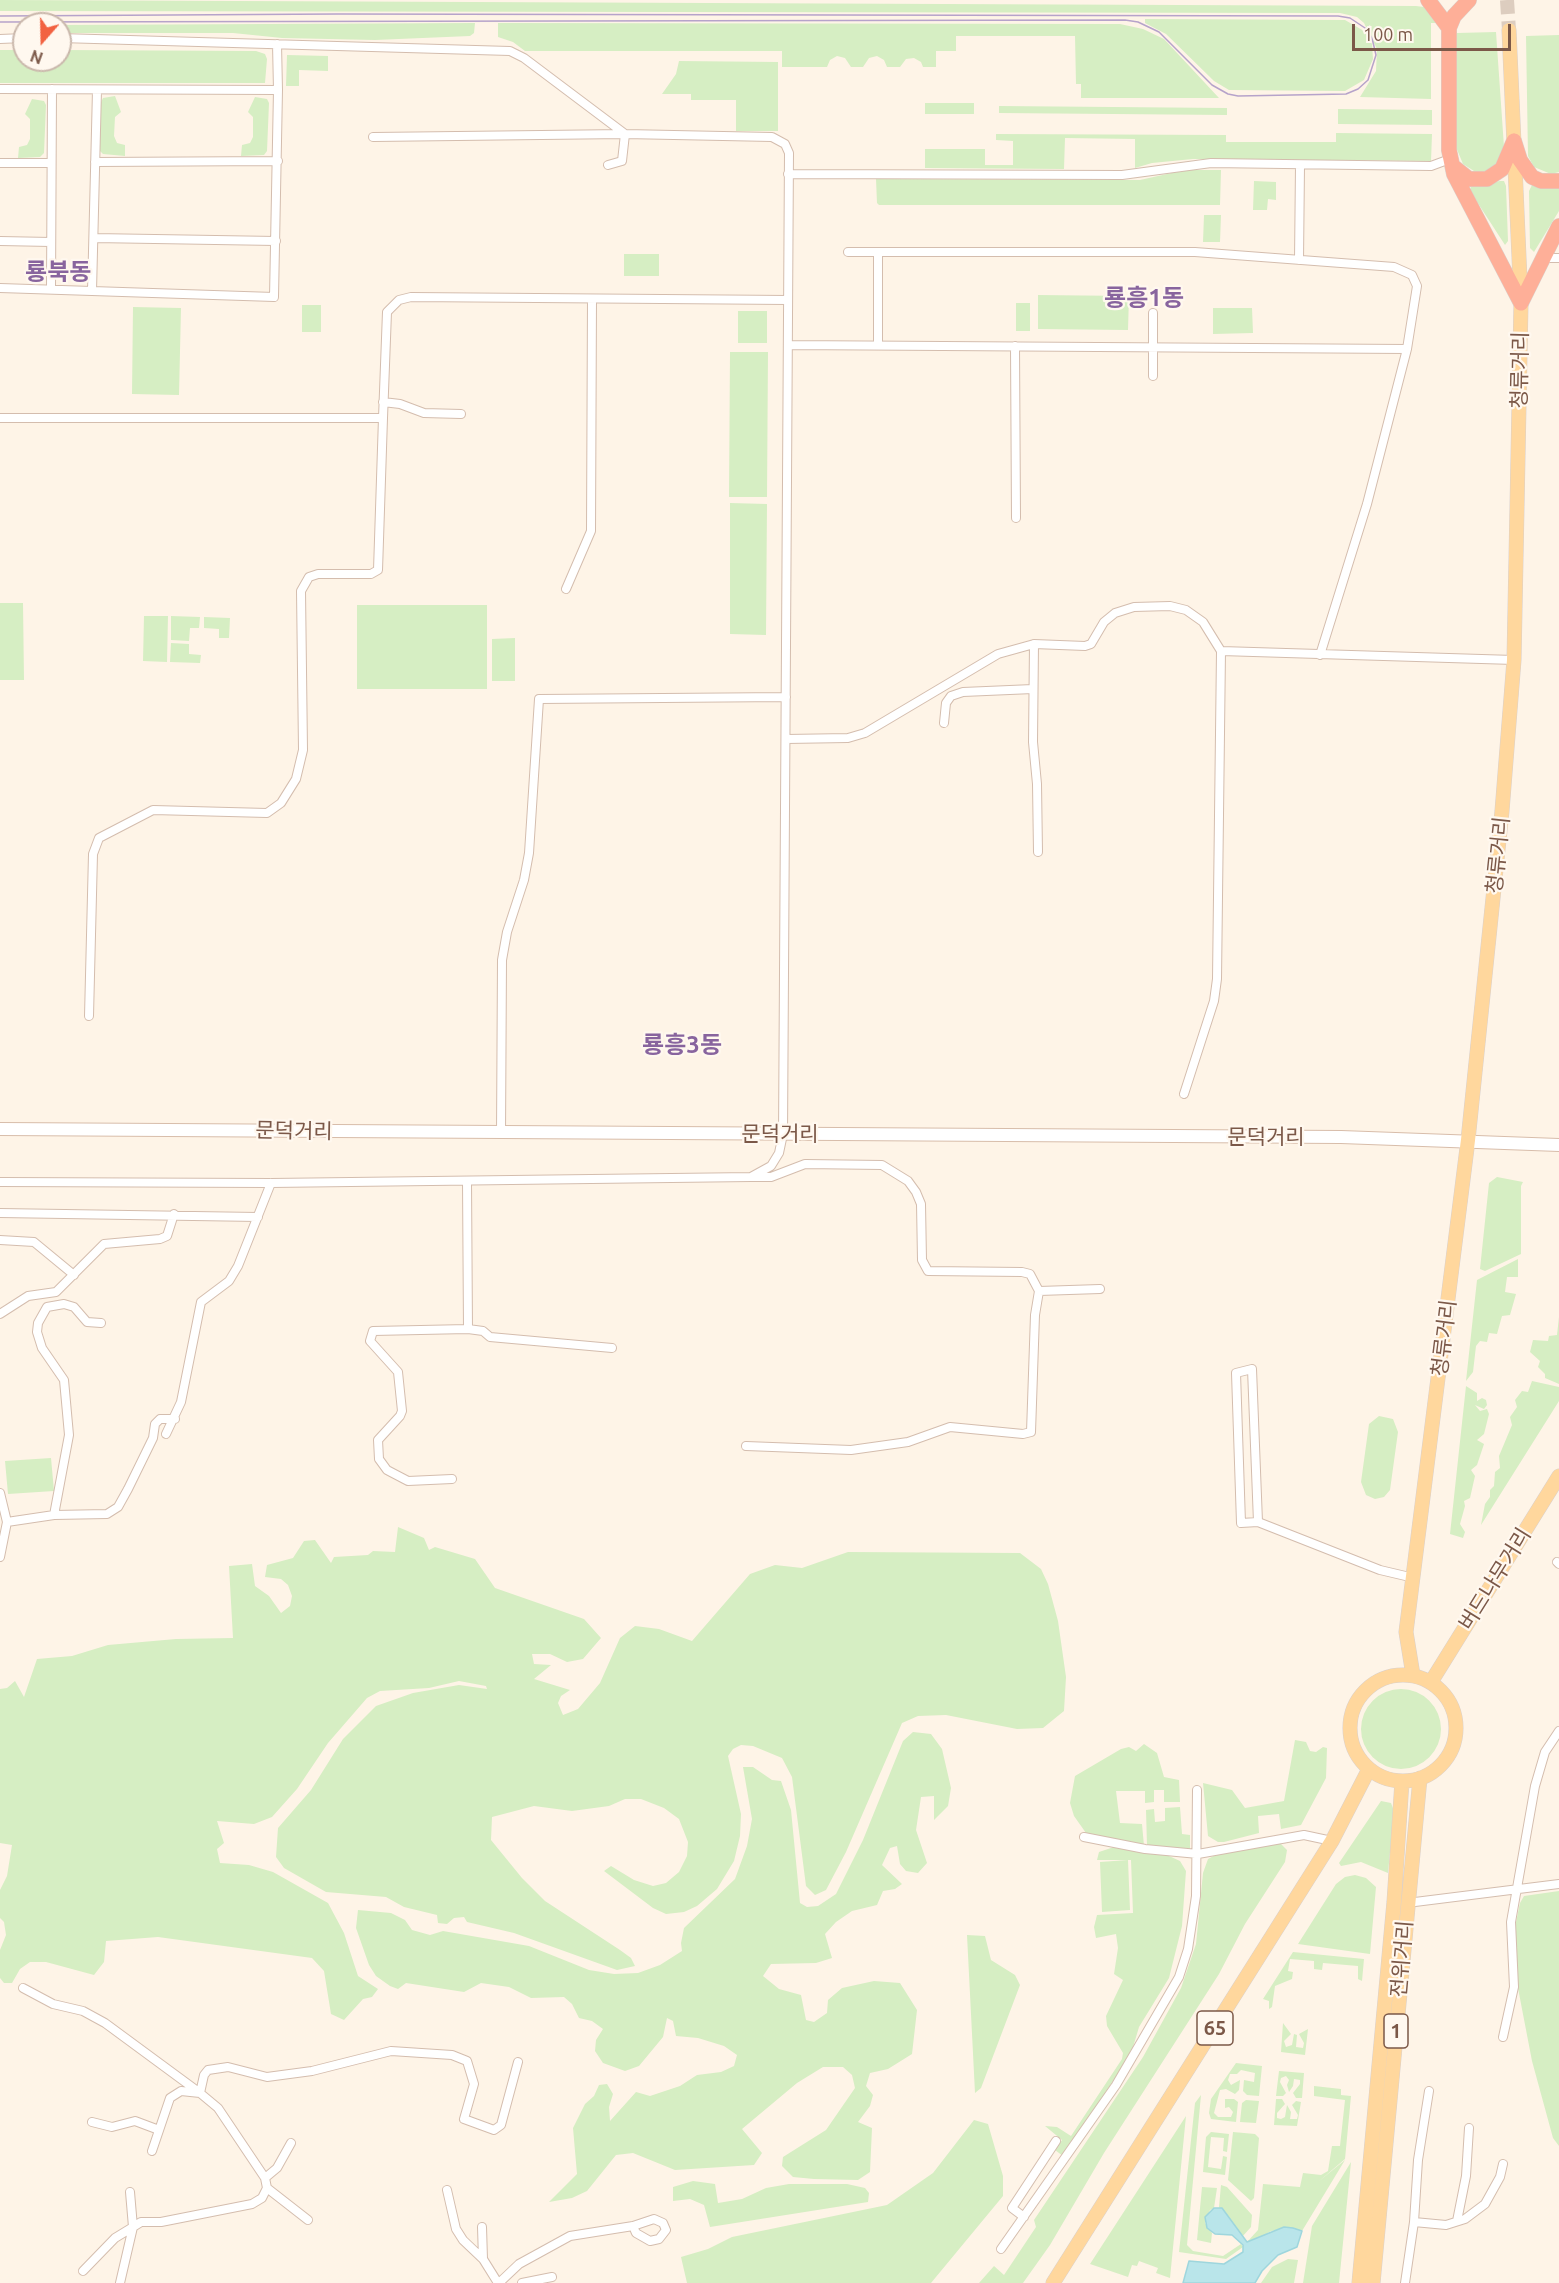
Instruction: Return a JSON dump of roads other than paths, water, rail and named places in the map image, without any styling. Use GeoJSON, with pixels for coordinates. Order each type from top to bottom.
{"type":"FeatureCollection","features":[{"type":"Feature","properties":{"kind":"highway"},"geometry":{"type":"LineString","coordinates":[[1428,0],[1439,11],[1449,28]]}},
{"type":"Feature","properties":{"kind":"highway"},"geometry":{"type":"LineString","coordinates":[[1469,0],[1454,16],[1449,28],[1450,159],[1460,185],[1521,303],[1551,258],[1559,226]]}},
{"type":"Feature","properties":{"kind":"highway"},"geometry":{"type":"LineString","coordinates":[[1450,159],[1461,174],[1469,179],[1487,179],[1502,169],[1514,141]]}},
{"type":"Feature","properties":{"kind":"highway"},"geometry":{"type":"LineString","coordinates":[[1514,141],[1520,160],[1532,177],[1541,181],[1559,181]]}},
{"type":"Feature","properties":{"kind":"main road","name":"청류거리"},"geometry":{"type":"LineString","coordinates":[[1413,1675],[1406,1632],[1468,1140],[1502,811],[1514,660],[1521,303],[1509,30]]}},
{"type":"Feature","properties":{"kind":"main road","name":"문덕거리"},"geometry":{"type":"LineString","coordinates":[[0,1129],[1341,1137],[1559,1145]]}},
{"type":"Feature","properties":{"kind":"main road","name":"버드나무거리"},"geometry":{"type":"LineString","coordinates":[[1431,1682],[1559,1476]]}},
{"type":"Feature","properties":{"kind":"main road"},"geometry":{"type":"LineString","coordinates":[[1395,1674],[1413,1675],[1431,1682],[1438,1686],[1448,1699],[1454,1713],[1456,1730],[1454,1745],[1446,1760],[1435,1771],[1420,1778],[1402,1781],[1385,1778],[1369,1770],[1357,1756],[1350,1740],[1349,1722],[1354,1705],[1364,1690],[1378,1680],[1395,1674]]}},
{"type":"Feature","properties":{"kind":"main road","name":"65"},"geometry":{"type":"LineString","coordinates":[[1053,2283],[1332,1840],[1369,1770]]}},
{"type":"Feature","properties":{"kind":"main road","name":"전위거리"},"geometry":{"type":"LineString","coordinates":[[1373,2283],[1420,1778]]}},
{"type":"Feature","properties":{"kind":"main road","name":"전위거리"},"geometry":{"type":"LineString","coordinates":[[1359,2283],[1394,1902],[1402,1781]]}},
{"type":"Feature","properties":{"kind":"street"},"geometry":{"type":"LineString","coordinates":[[72,38],[510,51],[524,58],[625,134]]}},
{"type":"Feature","properties":{"kind":"street"},"geometry":{"type":"LineString","coordinates":[[0,288],[274,297],[278,161],[277,44]]}},
{"type":"Feature","properties":{"kind":"street"},"geometry":{"type":"LineString","coordinates":[[0,89],[278,90]]}},
{"type":"Feature","properties":{"kind":"street"},"geometry":{"type":"LineString","coordinates":[[51,289],[52,89]]}},
{"type":"Feature","properties":{"kind":"street"},"geometry":{"type":"LineString","coordinates":[[92,291],[97,90]]}},
{"type":"Feature","properties":{"kind":"street"},"geometry":{"type":"LineString","coordinates":[[608,165],[622,161],[625,134]]}},
{"type":"Feature","properties":{"kind":"street"},"geometry":{"type":"LineString","coordinates":[[373,137],[625,134],[772,137],[784,144],[789,153],[783,1134],[779,1154],[771,1166],[751,1177]]}},
{"type":"Feature","properties":{"kind":"street"},"geometry":{"type":"LineString","coordinates":[[788,174],[1122,175],[1211,163],[1431,166],[1450,159]]}},
{"type":"Feature","properties":{"kind":"street"},"geometry":{"type":"LineString","coordinates":[[95,162],[278,161]]}},
{"type":"Feature","properties":{"kind":"street"},"geometry":{"type":"LineString","coordinates":[[0,163],[51,163]]}},
{"type":"Feature","properties":{"kind":"street"},"geometry":{"type":"LineString","coordinates":[[1299,260],[1300,165]]}},
{"type":"Feature","properties":{"kind":"street"},"geometry":{"type":"LineString","coordinates":[[93,238],[276,240]]}},
{"type":"Feature","properties":{"kind":"street"},"geometry":{"type":"LineString","coordinates":[[0,241],[51,242]]}},
{"type":"Feature","properties":{"kind":"street"},"geometry":{"type":"LineString","coordinates":[[848,252],[1195,252],[1394,267],[1412,274],[1417,286],[1407,349],[1367,504],[1320,655]]}},
{"type":"Feature","properties":{"kind":"street"},"geometry":{"type":"LineString","coordinates":[[878,252],[878,345]]}},
{"type":"Feature","properties":{"kind":"street"},"geometry":{"type":"LineString","coordinates":[[89,1016],[93,854],[99,838],[153,810],[267,813],[281,803],[296,779],[303,750],[301,591],[309,577],[318,574],[370,574],[378,570],[387,312],[399,300],[411,297],[788,300]]}},
{"type":"Feature","properties":{"kind":"street"},"geometry":{"type":"LineString","coordinates":[[566,589],[591,531],[591,298]]}},
{"type":"Feature","properties":{"kind":"street"},"geometry":{"type":"LineString","coordinates":[[1153,313],[1153,376]]}},
{"type":"Feature","properties":{"kind":"street"},"geometry":{"type":"LineString","coordinates":[[788,345],[1407,349]]}},
{"type":"Feature","properties":{"kind":"street"},"geometry":{"type":"LineString","coordinates":[[1015,346],[1016,518]]}},
{"type":"Feature","properties":{"kind":"street"},"geometry":{"type":"LineString","coordinates":[[383,402],[400,404],[424,413],[461,414]]}},
{"type":"Feature","properties":{"kind":"street"},"geometry":{"type":"LineString","coordinates":[[0,418],[382,418]]}},
{"type":"Feature","properties":{"kind":"street"},"geometry":{"type":"LineString","coordinates":[[786,739],[848,738],[865,733],[998,654],[1034,644],[1085,646],[1096,639],[1104,622],[1114,613],[1134,607],[1170,606],[1186,610],[1203,622],[1221,651],[1217,979],[1212,1008],[1184,1094]]}},
{"type":"Feature","properties":{"kind":"street"},"geometry":{"type":"LineString","coordinates":[[1034,644],[1032,689],[1038,852]]}},
{"type":"Feature","properties":{"kind":"street"},"geometry":{"type":"LineString","coordinates":[[1221,651],[1514,660]]}},
{"type":"Feature","properties":{"kind":"street"},"geometry":{"type":"LineString","coordinates":[[944,723],[946,703],[951,696],[963,692],[1032,689]]}},
{"type":"Feature","properties":{"kind":"street"},"geometry":{"type":"LineString","coordinates":[[501,1133],[502,960],[507,932],[525,880],[529,853],[539,699],[786,697]]}},
{"type":"Feature","properties":{"kind":"street"},"geometry":{"type":"LineString","coordinates":[[0,1182],[271,1184],[771,1178],[805,1164],[882,1165],[902,1176],[916,1192],[921,1204],[922,1260],[928,1271],[1030,1274],[1039,1291],[1035,1316],[1034,1425],[1031,1432],[1023,1434],[950,1427],[908,1442],[851,1450],[746,1446]]}},
{"type":"Feature","properties":{"kind":"street"},"geometry":{"type":"LineString","coordinates":[[467,1182],[468,1329]]}},
{"type":"Feature","properties":{"kind":"street"},"geometry":{"type":"LineString","coordinates":[[166,1434],[181,1402],[195,1318],[201,1302],[229,1281],[238,1266],[271,1184]]}},
{"type":"Feature","properties":{"kind":"street"},"geometry":{"type":"LineString","coordinates":[[0,1213],[258,1217]]}},
{"type":"Feature","properties":{"kind":"street"},"geometry":{"type":"LineString","coordinates":[[0,1314],[28,1296],[56,1292],[104,1244],[160,1239],[167,1236],[174,1214]]}},
{"type":"Feature","properties":{"kind":"street"},"geometry":{"type":"LineString","coordinates":[[0,1240],[34,1242],[74,1275]]}},
{"type":"Feature","properties":{"kind":"street"},"geometry":{"type":"LineString","coordinates":[[1039,1291],[1100,1289]]}},
{"type":"Feature","properties":{"kind":"street"},"geometry":{"type":"LineString","coordinates":[[54,1515],[69,1435],[64,1380],[42,1348],[38,1323],[47,1307],[64,1304],[74,1307],[87,1322],[101,1323]]}},
{"type":"Feature","properties":{"kind":"street"},"geometry":{"type":"LineString","coordinates":[[452,1479],[408,1481],[387,1470],[379,1459],[378,1440],[402,1411],[400,1377],[370,1341],[369,1336],[373,1331],[468,1329],[483,1331],[490,1336],[612,1348]]}},
{"type":"Feature","properties":{"kind":"street"},"geometry":{"type":"LineString","coordinates":[[1258,1522],[1252,1369],[1236,1373],[1241,1523],[1258,1522],[1380,1570],[1414,1578]]}},
{"type":"Feature","properties":{"kind":"street"},"geometry":{"type":"LineString","coordinates":[[7,1522],[54,1515],[107,1514],[118,1507],[153,1438],[155,1424],[160,1419],[175,1419]]}},
{"type":"Feature","properties":{"kind":"street"},"geometry":{"type":"LineString","coordinates":[[0,1493],[7,1522],[0,1557]]}},
{"type":"Feature","properties":{"kind":"street"},"geometry":{"type":"LineString","coordinates":[[1503,2037],[1514,1987],[1511,1922],[1516,1888],[1540,1766],[1559,1731]]}},
{"type":"Feature","properties":{"kind":"street"},"geometry":{"type":"LineString","coordinates":[[1001,2249],[1116,2085],[1179,1977],[1188,1949],[1196,1896],[1197,1790]]}},
{"type":"Feature","properties":{"kind":"street"},"geometry":{"type":"LineString","coordinates":[[1084,1837],[1145,1850],[1198,1854],[1305,1836],[1332,1840]]}},
{"type":"Feature","properties":{"kind":"street"},"geometry":{"type":"LineString","coordinates":[[1407,1903],[1559,1884]]}},
{"type":"Feature","properties":{"kind":"street"},"geometry":{"type":"LineString","coordinates":[[23,1988],[53,2004],[83,2011],[105,2023],[173,2076],[200,2093],[218,2108],[244,2151],[265,2178],[267,2188],[262,2198],[252,2204],[161,2222],[141,2222],[115,2238],[83,2271]]}},
{"type":"Feature","properties":{"kind":"street"},"geometry":{"type":"LineString","coordinates":[[200,2093],[204,2074],[216,2068],[228,2067],[267,2076],[312,2071],[392,2051],[452,2055],[467,2061],[474,2084],[464,2119],[494,2130],[501,2125],[518,2062]]}},
{"type":"Feature","properties":{"kind":"street"},"geometry":{"type":"LineString","coordinates":[[152,2151],[170,2098],[181,2091],[200,2093]]}},
{"type":"Feature","properties":{"kind":"street"},"geometry":{"type":"LineString","coordinates":[[1405,2283],[1414,2222],[1418,2160],[1429,2091]]}},
{"type":"Feature","properties":{"kind":"street"},"geometry":{"type":"LineString","coordinates":[[93,2122],[112,2127],[135,2121],[159,2130]]}},
{"type":"Feature","properties":{"kind":"street"},"geometry":{"type":"LineString","coordinates":[[1457,2221],[1466,2176],[1469,2128]]}},
{"type":"Feature","properties":{"kind":"street"},"geometry":{"type":"LineString","coordinates":[[1024,2217],[1012,2208],[1056,2141]]}},
{"type":"Feature","properties":{"kind":"street"},"geometry":{"type":"LineString","coordinates":[[265,2178],[277,2168],[291,2142]]}},
{"type":"Feature","properties":{"kind":"street"},"geometry":{"type":"LineString","coordinates":[[1414,2222],[1446,2225],[1485,2204],[1500,2177],[1503,2164]]}},
{"type":"Feature","properties":{"kind":"street"},"geometry":{"type":"LineString","coordinates":[[267,2188],[308,2220]]}},
{"type":"Feature","properties":{"kind":"street"},"geometry":{"type":"LineString","coordinates":[[447,2190],[456,2229],[463,2240],[483,2259],[498,2283],[519,2264],[570,2236],[633,2226]]}},
{"type":"Feature","properties":{"kind":"street"},"geometry":{"type":"LineString","coordinates":[[120,2283],[133,2227],[130,2192]]}},
{"type":"Feature","properties":{"kind":"street"},"geometry":{"type":"LineString","coordinates":[[482,2227],[483,2259]]}},
{"type":"Feature","properties":{"kind":"street"},"geometry":{"type":"LineString","coordinates":[[522,2283],[552,2277]]}},
{"type":"Feature","properties":{"kind":"water"},"geometry":{"type":"Polygon","coordinates":[[[1214,2208],[1222,2208],[1247,2242],[1284,2227],[1302,2231],[1297,2247],[1278,2255],[1262,2271],[1255,2283],[1183,2283],[1189,2261],[1224,2264],[1243,2252],[1243,2245],[1232,2235],[1215,2234],[1207,2228],[1205,2217],[1214,2208]]]}},
{"type":"Feature","properties":{"kind":"tunnel"},"geometry":{"type":"LineString","coordinates":[[1507,0],[1509,30]]}},
{"type":"Feature","properties":{"kind":"tram line"},"geometry":{"type":"LineString","coordinates":[[0,16],[338,14],[1338,16],[1350,18],[1365,28],[1372,38],[1376,55],[1368,80],[1358,89],[1346,94],[1238,96],[1228,94],[1212,85],[1159,32],[1138,22],[1125,20],[0,22]]}},
{"type":"Feature","properties":{"kind":"district","name":"룡북동"},"geometry":{"type":"Point","coordinates":[58,272]}},
{"type":"Feature","properties":{"kind":"district","name":"룡흥1동"},"geometry":{"type":"Point","coordinates":[1144,298]}},
{"type":"Feature","properties":{"kind":"district","name":"룡흥3동"},"geometry":{"type":"Point","coordinates":[682,1045]}}]}
